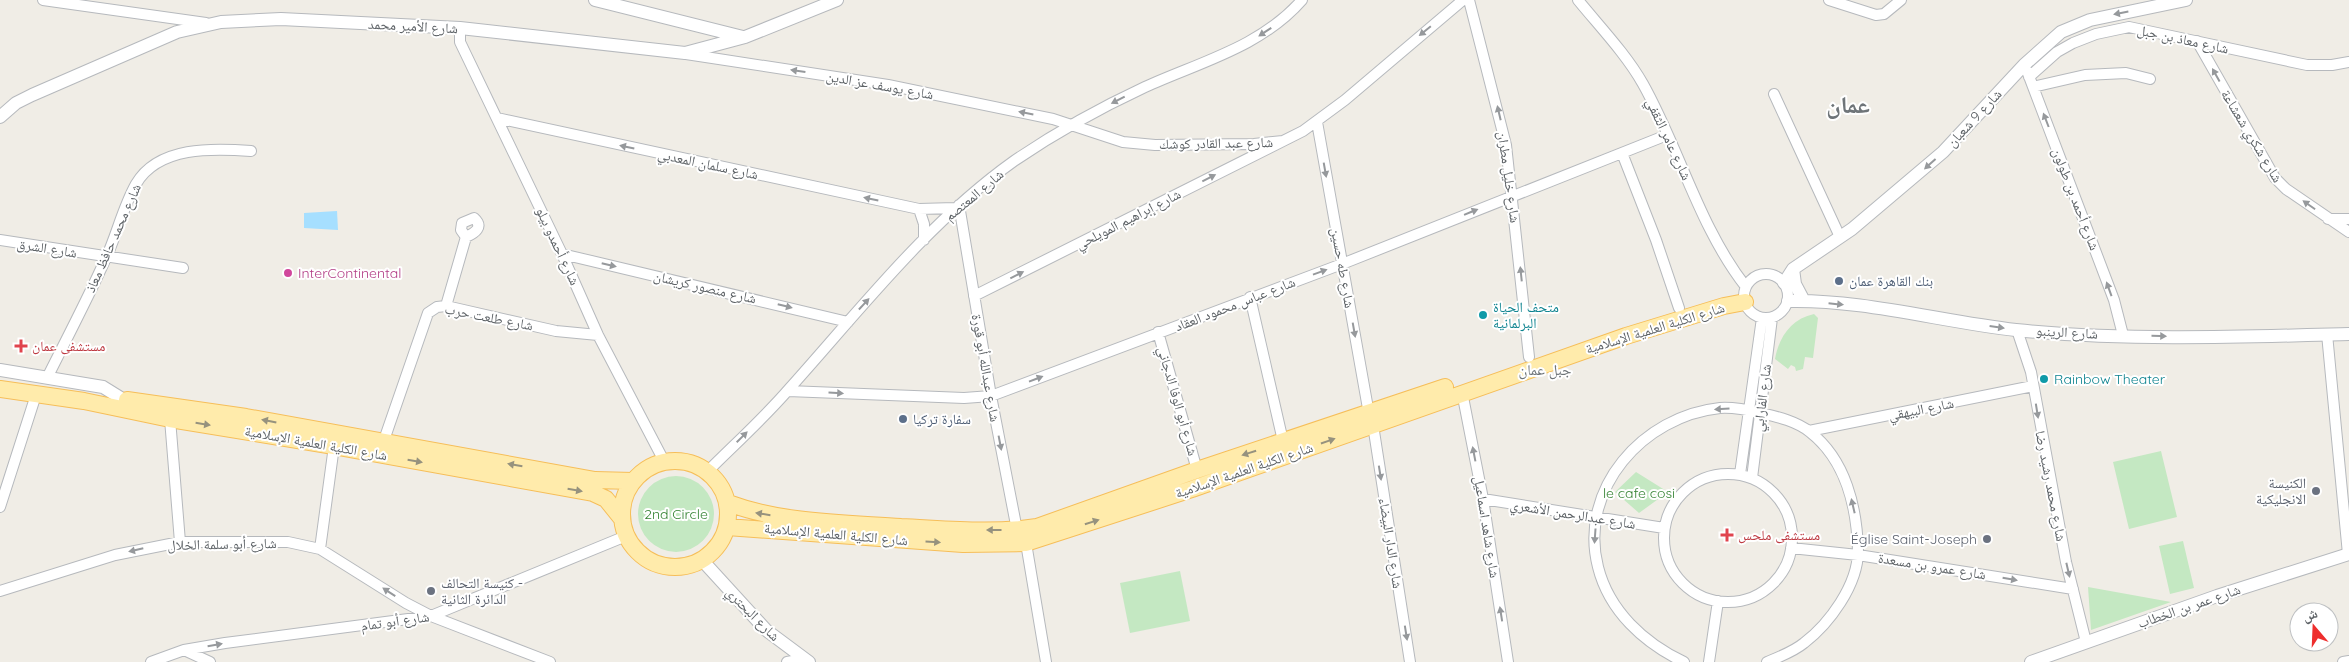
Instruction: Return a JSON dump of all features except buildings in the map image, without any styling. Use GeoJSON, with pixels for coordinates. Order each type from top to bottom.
{"type":"FeatureCollection","features":[{"type":"Feature","properties":{"kind":"main road","name":"شارع الكلية العلمية الإسلامية"},"geometry":{"type":"LineString","coordinates":[[727,527],[985,545],[1192,489],[1529,357],[1679,308],[1745,294]]}},
{"type":"Feature","properties":{"kind":"main road","name":"شارع الكلية العلمية الإسلامية"},"geometry":{"type":"LineString","coordinates":[[728,504],[751,512],[848,524],[965,530],[1021,536],[1037,527],[1197,470],[1283,442],[1371,419],[1462,392],[1626,336],[1724,306],[1745,294]]}},
{"type":"Feature","properties":{"kind":"main road","name":"شارع الكلية العلمية الإسلامية"},"geometry":{"type":"LineString","coordinates":[[0,378],[122,405],[170,419],[334,446],[593,493],[606,499],[622,519]]}},
{"type":"Feature","properties":{"kind":"main road","name":"شارع الكلية العلمية الإسلامية"},"geometry":{"type":"LineString","coordinates":[[0,389],[122,405],[246,416],[382,443],[595,480],[633,481]]}},
{"type":"Feature","properties":{"kind":"main road"},"geometry":{"type":"LineString","coordinates":[[664,461],[684,461],[697,464],[708,471],[721,486],[728,504],[727,527],[722,540],[713,551],[702,560],[676,567],[663,566],[640,554],[626,536],[622,519],[626,492],[633,481],[652,465],[664,461]]}},
{"type":"Feature","properties":{"kind":"street"},"geometry":{"type":"LineString","coordinates":[[43,0],[206,23]]}},
{"type":"Feature","properties":{"kind":"street"},"geometry":{"type":"LineString","coordinates":[[595,0],[745,37]]}},
{"type":"Feature","properties":{"kind":"street","name":"شارع الأمير محمد"},"geometry":{"type":"LineString","coordinates":[[1,115],[32,95],[176,32],[206,23],[281,20],[460,28],[685,53],[745,37],[837,0]]}},
{"type":"Feature","properties":{"kind":"street","name":"شارع المعتصم"},"geometry":{"type":"LineString","coordinates":[[708,471],[788,391],[848,322],[957,206],[1014,162],[1074,124],[1147,86],[1243,45],[1282,20],[1302,0]]}},
{"type":"Feature","properties":{"kind":"street","name":"شارع عبد القادر كوشك"},"geometry":{"type":"LineString","coordinates":[[1074,124],[1123,142],[1155,145],[1254,144],[1283,141],[1317,122],[1463,0]]}},
{"type":"Feature","properties":{"kind":"street","name":"شارع خليل مطران"},"geometry":{"type":"LineString","coordinates":[[1469,0],[1506,145],[1529,357]]}},
{"type":"Feature","properties":{"kind":"street","name":"شارع عامر الثقفي"},"geometry":{"type":"LineString","coordinates":[[1578,0],[1640,79],[1715,237],[1745,294]]}},
{"type":"Feature","properties":{"kind":"street"},"geometry":{"type":"LineString","coordinates":[[1829,0],[1876,15],[1884,14],[1901,0]]}},
{"type":"Feature","properties":{"kind":"street","name":"شارع 9 شعبان"},"geometry":{"type":"LineString","coordinates":[[1784,283],[1793,269],[1840,237],[1904,187],[2029,76],[2061,32],[2096,18],[2186,0]]}},
{"type":"Feature","properties":{"kind":"street","name":"شارع معاذ بن جبل"},"geometry":{"type":"LineString","coordinates":[[2029,76],[2057,52],[2073,43],[2112,30],[2129,27],[2141,28],[2306,65],[2332,66],[2349,62]]}},
{"type":"Feature","properties":{"kind":"street","name":"شارع أحمدو بيلو"},"geometry":{"type":"LineString","coordinates":[[460,28],[460,42],[562,254],[598,335],[664,461]]}},
{"type":"Feature","properties":{"kind":"street","name":"شارع شكري شعشاعة"},"geometry":{"type":"LineString","coordinates":[[2197,42],[2275,178],[2286,189],[2349,232]]}},
{"type":"Feature","properties":{"kind":"street","name":"شارع يوسف عز الدين"},"geometry":{"type":"LineString","coordinates":[[685,53],[731,62],[840,76],[1074,124]]}},
{"type":"Feature","properties":{"kind":"street"},"geometry":{"type":"LineString","coordinates":[[2029,76],[2126,73],[2150,79]]}},
{"type":"Feature","properties":{"kind":"street","name":"شارع أحمد بن طولون"},"geometry":{"type":"LineString","coordinates":[[2029,76],[2114,300],[2123,335]]}},
{"type":"Feature","properties":{"kind":"street"},"geometry":{"type":"LineString","coordinates":[[1774,94],[1840,237]]}},
{"type":"Feature","properties":{"kind":"street","name":"شارع سلمان المعدبي"},"geometry":{"type":"LineString","coordinates":[[497,118],[919,210],[957,206]]}},
{"type":"Feature","properties":{"kind":"street","name":"شارع طه حسين"},"geometry":{"type":"LineString","coordinates":[[1317,122],[1371,419]]}},
{"type":"Feature","properties":{"kind":"street","name":"شارع عباس محمود العقاد"},"geometry":{"type":"LineString","coordinates":[[788,391],[964,398],[991,396],[1342,264],[1667,135]]}},
{"type":"Feature","properties":{"kind":"street","name":"شارع إبراهيم المويلحي"},"geometry":{"type":"LineString","coordinates":[[974,296],[1283,141]]}},
{"type":"Feature","properties":{"kind":"street","name":"شارع محمد حافظ معاذ"},"geometry":{"type":"LineString","coordinates":[[47,378],[107,257],[136,184],[144,173],[164,160],[180,154],[216,148],[251,151]]}},
{"type":"Feature","properties":{"kind":"street"},"geometry":{"type":"LineString","coordinates":[[1622,153],[1656,240],[1679,308]]}},
{"type":"Feature","properties":{"kind":"street","name":"شارع عبدالله أبو قورة"},"geometry":{"type":"LineString","coordinates":[[957,206],[991,396],[1046,662]]}},
{"type":"Feature","properties":{"kind":"street"},"geometry":{"type":"LineString","coordinates":[[919,210],[924,224],[924,240]]}},
{"type":"Feature","properties":{"kind":"street"},"geometry":{"type":"LineString","coordinates":[[2328,219],[2349,219]]}},
{"type":"Feature","properties":{"kind":"street"},"geometry":{"type":"LineString","coordinates":[[446,306],[466,238]]}},
{"type":"Feature","properties":{"kind":"street","name":"شارع الشرق"},"geometry":{"type":"LineString","coordinates":[[0,240],[183,268]]}},
{"type":"Feature","properties":{"kind":"street","name":"شارع منصور كريشان"},"geometry":{"type":"LineString","coordinates":[[562,254],[848,322]]}},
{"type":"Feature","properties":{"kind":"street"},"geometry":{"type":"LineString","coordinates":[[1793,269],[1796,284],[1804,301]]}},
{"type":"Feature","properties":{"kind":"street"},"geometry":{"type":"LineString","coordinates":[[1761,274],[1774,275],[1784,283],[1787,289],[1788,301],[1781,312],[1767,318],[1751,312],[1745,294],[1750,281],[1761,274]]}},
{"type":"Feature","properties":{"kind":"street"},"geometry":{"type":"LineString","coordinates":[[1250,297],[1283,442]]}},
{"type":"Feature","properties":{"kind":"street","name":"شارع الرينبو"},"geometry":{"type":"LineString","coordinates":[[1788,301],[1804,301],[2017,330],[2123,335],[2349,334]]}},
{"type":"Feature","properties":{"kind":"street","name":"شارع طلعت حرب"},"geometry":{"type":"LineString","coordinates":[[382,443],[428,313],[437,307],[446,306],[556,331],[598,335]]}},
{"type":"Feature","properties":{"kind":"street","name":"شارع الفارابي"},"geometry":{"type":"LineString","coordinates":[[1740,474],[1749,410],[1767,318]]}},
{"type":"Feature","properties":{"kind":"street","name":"شارع الفارابي"},"geometry":{"type":"LineString","coordinates":[[1752,478],[1761,413],[1767,318]]}},
{"type":"Feature","properties":{"kind":"street","name":"شارع محمد رشيد رضا"},"geometry":{"type":"LineString","coordinates":[[2017,330],[2031,372],[2073,590],[2086,642]]}},
{"type":"Feature","properties":{"kind":"street","name":"شارع أبو الوفا الدجاني"},"geometry":{"type":"LineString","coordinates":[[1158,332],[1197,470]]}},
{"type":"Feature","properties":{"kind":"street"},"geometry":{"type":"LineString","coordinates":[[2327,334],[2348,554]]}},
{"type":"Feature","properties":{"kind":"street"},"geometry":{"type":"LineString","coordinates":[[0,370],[103,387],[122,405]]}},
{"type":"Feature","properties":{"kind":"street","name":"شارع البيهقي"},"geometry":{"type":"LineString","coordinates":[[1809,431],[2033,386]]}},
{"type":"Feature","properties":{"kind":"street","name":"شارع شاهد اسماعيل"},"geometry":{"type":"LineString","coordinates":[[1462,392],[1483,499],[1508,662]]}},
{"type":"Feature","properties":{"kind":"street"},"geometry":{"type":"LineString","coordinates":[[0,396],[93,410],[122,405]]}},
{"type":"Feature","properties":{"kind":"street"},"geometry":{"type":"LineString","coordinates":[[0,507],[3,488],[34,401]]}},
{"type":"Feature","properties":{"kind":"street"},"geometry":{"type":"LineString","coordinates":[[1684,662],[1662,652],[1639,634],[1620,612],[1608,594],[1596,557],[1594,542],[1596,518],[1603,492],[1612,473],[1637,446],[1661,427],[1688,415],[1721,408],[1749,410],[1785,419],[1809,431],[1825,447],[1844,478],[1857,522],[1858,554],[1846,592],[1821,627],[1804,643],[1786,654],[1767,662]]}},
{"type":"Feature","properties":{"kind":"street"},"geometry":{"type":"LineString","coordinates":[[170,419],[180,542]]}},
{"type":"Feature","properties":{"kind":"street","name":"شارع الدار البيضاء"},"geometry":{"type":"LineString","coordinates":[[1371,419],[1410,662]]}},
{"type":"Feature","properties":{"kind":"street"},"geometry":{"type":"LineString","coordinates":[[320,549],[334,446]]}},
{"type":"Feature","properties":{"kind":"street"},"geometry":{"type":"LineString","coordinates":[[1740,474],[1752,478],[1765,485],[1778,498],[1787,513],[1792,530],[1791,548],[1786,564],[1778,578],[1766,590],[1751,598],[1734,602],[1718,601],[1691,591],[1672,570],[1663,542],[1664,528],[1674,501],[1690,486],[1709,476],[1740,474]]}},
{"type":"Feature","properties":{"kind":"street","name":"شارع عبدالرحمن الأشعري"},"geometry":{"type":"LineString","coordinates":[[1483,499],[1664,528]]}},
{"type":"Feature","properties":{"kind":"street","name":"شارع أبو تمام"},"geometry":{"type":"LineString","coordinates":[[151,662],[184,650],[431,616],[626,536]]}},
{"type":"Feature","properties":{"kind":"street","name":"شارع أبو سلمة الخلال"},"geometry":{"type":"LineString","coordinates":[[0,591],[115,555],[180,542],[288,542],[320,549],[406,603],[431,616],[550,662]]}},
{"type":"Feature","properties":{"kind":"street","name":"شارع عمرو بن مسعدة"},"geometry":{"type":"LineString","coordinates":[[1791,548],[1858,554],[2073,590]]}},
{"type":"Feature","properties":{"kind":"street","name":"شارع عمر بن الخطاب"},"geometry":{"type":"LineString","coordinates":[[2031,662],[2217,596],[2348,554]]}},
{"type":"Feature","properties":{"kind":"street","name":"شارع البحتري"},"geometry":{"type":"LineString","coordinates":[[702,560],[766,630],[806,661]]}},
{"type":"Feature","properties":{"kind":"street"},"geometry":{"type":"LineString","coordinates":[[1709,662],[1718,601]]}},
{"type":"Feature","properties":{"kind":"street"},"geometry":{"type":"LineString","coordinates":[[184,650],[210,662]]}},
{"type":"Feature","properties":{"kind":"street"},"geometry":{"type":"LineString","coordinates":[[788,662],[806,661]]}},
{"type":"Feature","properties":{"kind":"street"},"geometry":{"type":"LineString","coordinates":[[2343,662],[2349,661]]}},
{"type":"Feature","properties":{"kind":"green space"},"geometry":{"type":"Polygon","coordinates":[[[1814,314],[1818,318],[1813,358],[1805,357],[1803,369],[1796,371],[1795,367],[1791,365],[1788,369],[1775,359],[1783,336],[1799,320],[1814,314]]]}},
{"type":"Feature","properties":{"kind":"green space"},"geometry":{"type":"Polygon","coordinates":[[[2161,451],[2177,517],[2129,529],[2113,462],[2161,451]]]}},
{"type":"Feature","properties":{"kind":"green space","name":"le cafe cosi"},"geometry":{"type":"Polygon","coordinates":[[[1636,472],[1668,492],[1639,513],[1615,492],[1636,472]]]}},
{"type":"Feature","properties":{"kind":"green space","name":"2nd Circle"},"geometry":{"type":"Polygon","coordinates":[[[676,476],[691,479],[703,487],[711,499],[714,514],[711,529],[703,541],[691,549],[676,552],[661,549],[649,541],[641,529],[638,514],[641,499],[649,487],[661,479],[676,476]]]}},
{"type":"Feature","properties":{"kind":"green space"},"geometry":{"type":"Polygon","coordinates":[[[2183,541],[2194,588],[2170,594],[2159,546],[2183,541]]]}},
{"type":"Feature","properties":{"kind":"green space"},"geometry":{"type":"Polygon","coordinates":[[[1180,571],[1190,621],[1130,633],[1120,583],[1180,571]]]}},
{"type":"Feature","properties":{"kind":"green space"},"geometry":{"type":"Polygon","coordinates":[[[2088,587],[2171,602],[2091,630],[2088,587]]]}},
{"type":"Feature","properties":{"kind":"water"},"geometry":{"type":"Polygon","coordinates":[[[337,211],[338,230],[304,228],[304,213],[337,211]]]}},
{"type":"Feature","properties":{"kind":"place","name":"InterContinental"},"geometry":{"type":"Point","coordinates":[288,273]}},
{"type":"Feature","properties":{"kind":"place","name":"بنك القاهرة عمان"},"geometry":{"type":"Point","coordinates":[1839,281]}},
{"type":"Feature","properties":{"kind":"place","name":"متحف الحياة البرلمانية"},"geometry":{"type":"Point","coordinates":[1483,315]}},
{"type":"Feature","properties":{"kind":"place","name":"مستشفى عمان"},"geometry":{"type":"Point","coordinates":[21,346]}},
{"type":"Feature","properties":{"kind":"place","name":"Rainbow Theater"},"geometry":{"type":"Point","coordinates":[2044,379]}},
{"type":"Feature","properties":{"kind":"place","name":"سفارة تركيا"},"geometry":{"type":"Point","coordinates":[903,419]}},
{"type":"Feature","properties":{"kind":"place","name":"الكنيسة الانجليكية"},"geometry":{"type":"Point","coordinates":[2316,491]}},
{"type":"Feature","properties":{"kind":"place","name":"مستشفى ملحس"},"geometry":{"type":"Point","coordinates":[1727,535]}},
{"type":"Feature","properties":{"kind":"place","name":"Église Saint-Joseph"},"geometry":{"type":"Point","coordinates":[1987,539]}},
{"type":"Feature","properties":{"kind":"place","name":"كنيسة التحالف - الدائرة الثانية"},"geometry":{"type":"Point","coordinates":[431,591]}},
{"type":"Feature","properties":{"kind":"district","name":"عمان"},"geometry":{"type":"Point","coordinates":[1848,104]}},
{"type":"Feature","properties":{"kind":"district","name":"جبل عمان"},"geometry":{"type":"Point","coordinates":[1545,369]}}]}
